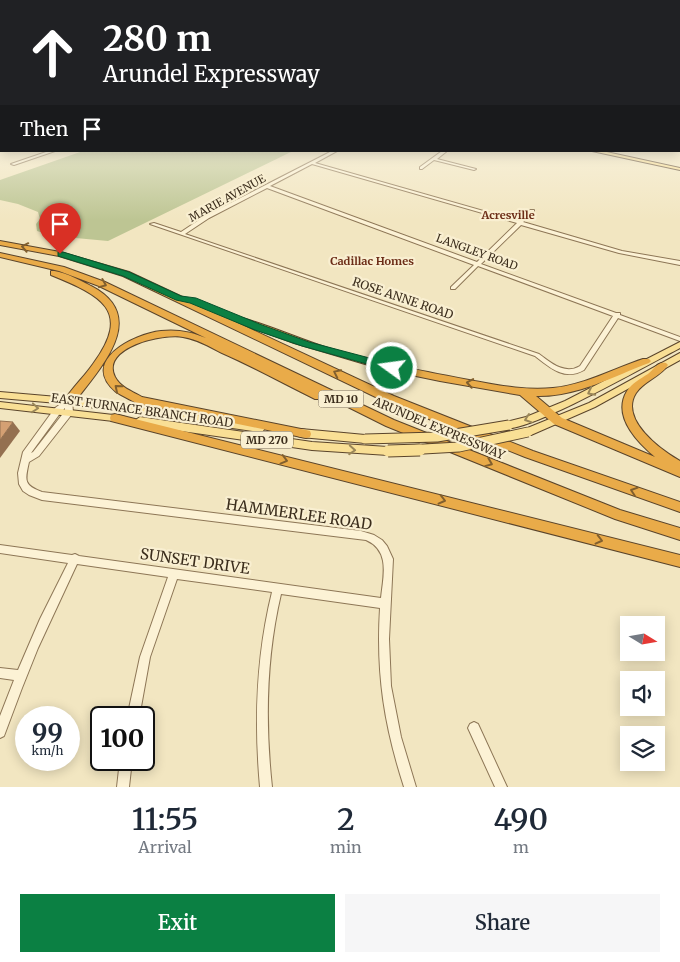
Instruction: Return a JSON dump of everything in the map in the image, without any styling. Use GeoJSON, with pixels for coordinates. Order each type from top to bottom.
{"type":"FeatureCollection","features":[{"type":"Feature","properties":{"kind":"highway","name":"ARUNDEL EXPRESSWAY"},"geometry":{"type":"LineString","coordinates":[[0,243],[60,254],[104,267],[179,298],[390,399],[529,454],[680,507]]}},
{"type":"Feature","properties":{"kind":"highway","name":"ARUNDEL EXPRESSWAY"},"geometry":{"type":"LineString","coordinates":[[3,255],[61,270],[117,290],[390,423],[619,515],[680,534]]}},
{"type":"Feature","properties":{"kind":"highway"},"geometry":{"type":"LineString","coordinates":[[3,255],[61,276],[93,291],[106,300],[115,313],[116,327],[113,340],[69,401]]}},
{"type":"Feature","properties":{"kind":"highway"},"geometry":{"type":"LineString","coordinates":[[179,298],[192,300],[259,328],[348,357],[436,378],[518,391],[553,392],[568,389],[646,362]]}},
{"type":"Feature","properties":{"kind":"highway"},"geometry":{"type":"LineString","coordinates":[[306,434],[140,400],[116,387],[108,377],[109,364],[119,351],[136,340],[160,333],[180,334],[204,340],[365,416],[390,423]]}},
{"type":"Feature","properties":{"kind":"highway"},"geometry":{"type":"LineString","coordinates":[[663,366],[657,374],[631,393],[627,408],[632,422],[647,443],[670,462],[680,466]]}},
{"type":"Feature","properties":{"kind":"highway"},"geometry":{"type":"LineString","coordinates":[[518,391],[535,400],[546,412],[558,420],[680,472]]}},
{"type":"Feature","properties":{"kind":"highway"},"geometry":{"type":"LineString","coordinates":[[115,418],[680,561]]}},
{"type":"Feature","properties":{"kind":"main road"},"geometry":{"type":"LineString","coordinates":[[599,152],[680,169]]}},
{"type":"Feature","properties":{"kind":"main road"},"geometry":{"type":"LineString","coordinates":[[617,152],[680,165]]}},
{"type":"Feature","properties":{"kind":"main road","name":"EAST FURNACE BRANCH ROAD"},"geometry":{"type":"LineString","coordinates":[[0,395],[69,401],[306,434],[365,439],[435,438],[462,435],[509,425],[546,412],[594,390],[680,345]]}},
{"type":"Feature","properties":{"kind":"main road","name":"EAST FURNACE BRANCH ROAD"},"geometry":{"type":"LineString","coordinates":[[0,405],[58,410],[312,446],[418,451],[466,446],[528,432],[609,397],[680,356]]}},
{"type":"Feature","properties":{"kind":"street"},"geometry":{"type":"LineString","coordinates":[[13,164],[46,152]]}},
{"type":"Feature","properties":{"kind":"street","name":"MARIE AVENUE"},"geometry":{"type":"LineString","coordinates":[[181,234],[266,186],[333,152]]}},
{"type":"Feature","properties":{"kind":"street"},"geometry":{"type":"LineString","coordinates":[[421,168],[444,152]]}},
{"type":"Feature","properties":{"kind":"street"},"geometry":{"type":"LineString","coordinates":[[434,159],[474,169]]}},
{"type":"Feature","properties":{"kind":"street"},"geometry":{"type":"LineString","coordinates":[[312,163],[634,255],[680,263]]}},
{"type":"Feature","properties":{"kind":"street","name":"LANGLEY ROAD"},"geometry":{"type":"LineString","coordinates":[[266,186],[618,314],[680,339]]}},
{"type":"Feature","properties":{"kind":"street"},"geometry":{"type":"LineString","coordinates":[[453,288],[532,211]]}},
{"type":"Feature","properties":{"kind":"street","name":"ROSE ANNE ROAD"},"geometry":{"type":"LineString","coordinates":[[152,224],[537,355],[563,371],[578,371],[582,368],[618,314]]}},
{"type":"Feature","properties":{"kind":"street"},"geometry":{"type":"LineString","coordinates":[[26,460],[36,454],[69,412],[69,401]]}},
{"type":"Feature","properties":{"kind":"street","name":"HAMMERLEE ROAD"},"geometry":{"type":"LineString","coordinates":[[69,401],[58,410],[27,452],[21,472],[22,483],[26,488],[42,496],[370,537],[378,540],[386,551],[388,558],[384,650],[385,678],[394,737],[410,787]]}},
{"type":"Feature","properties":{"kind":"street","name":"SUNSET DRIVE"},"geometry":{"type":"LineString","coordinates":[[0,548],[386,604]]}},
{"type":"Feature","properties":{"kind":"street"},"geometry":{"type":"LineString","coordinates":[[0,732],[20,676],[49,609],[75,558]]}},
{"type":"Feature","properties":{"kind":"street"},"geometry":{"type":"LineString","coordinates":[[135,706],[145,657],[174,573]]}},
{"type":"Feature","properties":{"kind":"street"},"geometry":{"type":"LineString","coordinates":[[266,787],[261,698],[267,638],[278,588]]}},
{"type":"Feature","properties":{"kind":"street"},"geometry":{"type":"LineString","coordinates":[[0,673],[20,676]]}},
{"type":"Feature","properties":{"kind":"street"},"geometry":{"type":"LineString","coordinates":[[474,728],[501,787]]}},
{"type":"Feature","properties":{"kind":"street"},"geometry":{"type":"LineString","coordinates":[[123,787],[125,771]]}},
{"type":"Feature","properties":{"kind":"green space"},"geometry":{"type":"Polygon","coordinates":[[[80,152],[291,152],[108,241],[54,236],[37,231],[36,224],[40,219],[38,212],[18,204],[0,200],[0,180],[80,152]]]}},
{"type":"Feature","properties":{"kind":"building"},"geometry":{"type":"Polygon","coordinates":[[[0,421],[13,422],[0,440],[0,421]]]}},
{"type":"Feature","properties":{"kind":"district","name":"Acresville"},"geometry":{"type":"Point","coordinates":[508,215]}},
{"type":"Feature","properties":{"kind":"district","name":"Cadillac Homes"},"geometry":{"type":"Point","coordinates":[372,261]}},
{"type":"Feature","properties":{"kind":"route"},"geometry":{"type":"LineString","coordinates":[[60,254],[126,274],[179,298],[192,300],[259,328],[348,357],[392,368]]}}]}
